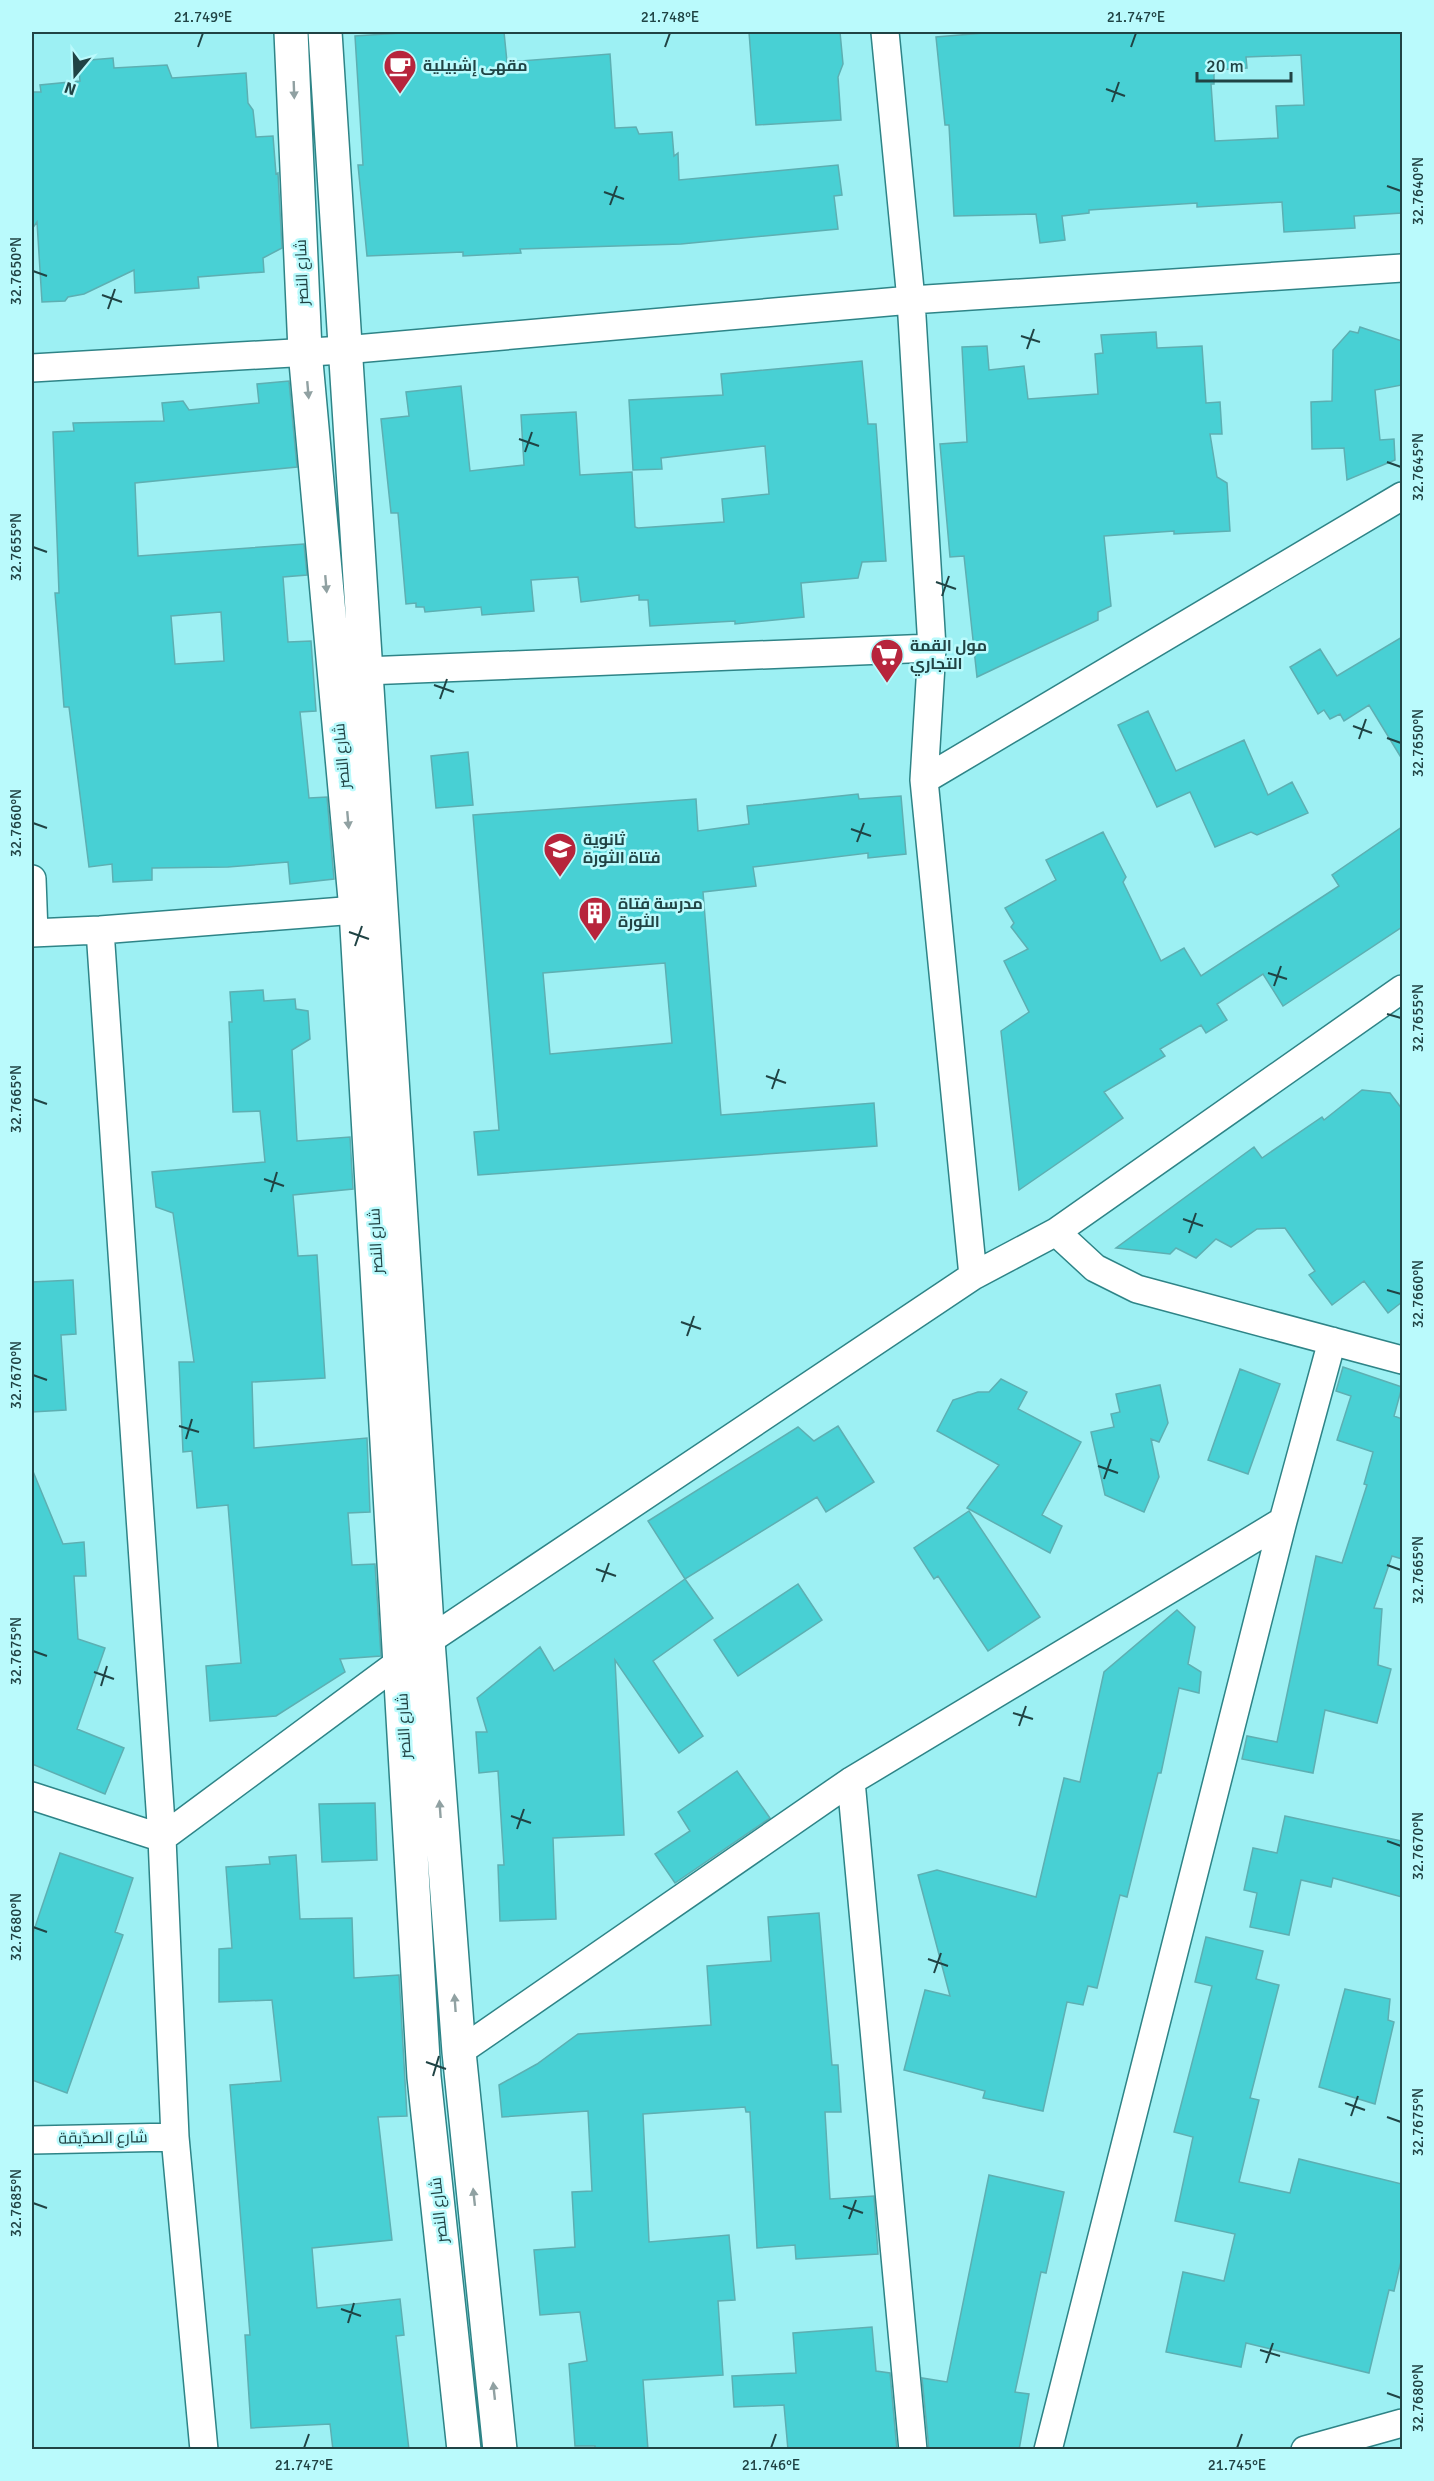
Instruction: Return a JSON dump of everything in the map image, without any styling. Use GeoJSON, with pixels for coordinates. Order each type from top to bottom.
{"type":"FeatureCollection","features":[{"type":"Feature","properties":{"kind":"street","name":"شارع النصر"},"geometry":{"type":"LineString","coordinates":[[291,32],[305,351],[356,910],[424,2077],[464,2450]]}},
{"type":"Feature","properties":{"kind":"street","name":"شارع النصر"},"geometry":{"type":"LineString","coordinates":[[325,32],[428,1641],[459,2052],[500,2450]]}},
{"type":"Feature","properties":{"kind":"street"},"geometry":{"type":"LineString","coordinates":[[885,32],[911,300],[932,648],[924,780],[973,1276]]}},
{"type":"Feature","properties":{"kind":"street"},"geometry":{"type":"LineString","coordinates":[[32,368],[344,350],[911,300],[1402,268]]}},
{"type":"Feature","properties":{"kind":"street"},"geometry":{"type":"LineString","coordinates":[[924,780],[1402,496]]}},
{"type":"Feature","properties":{"kind":"street"},"geometry":{"type":"LineString","coordinates":[[365,671],[932,648]]}},
{"type":"Feature","properties":{"kind":"street"},"geometry":{"type":"LineString","coordinates":[[32,879],[33,933],[356,910]]}},
{"type":"Feature","properties":{"kind":"street"},"geometry":{"type":"LineString","coordinates":[[100,930],[162,1838],[175,2137],[204,2450]]}},
{"type":"Feature","properties":{"kind":"street"},"geometry":{"type":"LineString","coordinates":[[162,1838],[428,1641],[973,1276],[1056,1232],[1402,989]]}},
{"type":"Feature","properties":{"kind":"street"},"geometry":{"type":"LineString","coordinates":[[1056,1232],[1095,1268],[1137,1289],[1402,1360]]}},
{"type":"Feature","properties":{"kind":"street"},"geometry":{"type":"LineString","coordinates":[[1048,2450],[1283,1521],[1332,1341]]}},
{"type":"Feature","properties":{"kind":"street"},"geometry":{"type":"LineString","coordinates":[[459,2052],[851,1780],[1283,1521]]}},
{"type":"Feature","properties":{"kind":"street"},"geometry":{"type":"LineString","coordinates":[[851,1780],[913,2450]]}},
{"type":"Feature","properties":{"kind":"street"},"geometry":{"type":"LineString","coordinates":[[32,1796],[162,1838]]}},
{"type":"Feature","properties":{"kind":"street","name":"شارع الصدّيقة"},"geometry":{"type":"LineString","coordinates":[[32,2140],[175,2137]]}},
{"type":"Feature","properties":{"kind":"street"},"geometry":{"type":"LineString","coordinates":[[1305,2450],[1402,2421]]}},
{"type":"Feature","properties":{"kind":"building"},"geometry":{"type":"Polygon","coordinates":[[[417,32],[504,32],[507,62],[610,54],[615,128],[636,127],[639,134],[672,132],[674,156],[678,153],[679,180],[838,165],[842,195],[834,196],[838,229],[681,244],[520,249],[521,253],[463,256],[463,252],[367,256],[358,165],[363,165],[355,36],[417,32]]]}},
{"type":"Feature","properties":{"kind":"building"},"geometry":{"type":"Polygon","coordinates":[[[749,32],[840,32],[843,64],[838,77],[841,120],[756,125],[749,32]]]}},
{"type":"Feature","properties":{"kind":"building"},"geometry":{"type":"Polygon","coordinates":[[[996,32],[1402,32],[1402,213],[1354,216],[1355,228],[1284,232],[1282,202],[1197,207],[1197,203],[1089,210],[1089,213],[1062,216],[1065,240],[1040,243],[1036,214],[954,216],[949,125],[945,125],[936,37],[996,32]],[[1301,55],[1246,57],[1247,68],[1214,70],[1214,84],[1211,84],[1215,141],[1278,138],[1276,106],[1304,105],[1301,55]]]}},
{"type":"Feature","properties":{"kind":"building"},"geometry":{"type":"Polygon","coordinates":[[[113,58],[114,68],[167,65],[172,78],[246,73],[248,103],[253,110],[256,137],[273,136],[276,174],[278,173],[282,248],[263,258],[264,272],[198,277],[199,288],[135,293],[134,270],[84,294],[68,297],[65,301],[42,302],[37,222],[32,229],[32,92],[41,92],[40,85],[80,81],[78,61],[113,58]]]}},
{"type":"Feature","properties":{"kind":"building"},"geometry":{"type":"Polygon","coordinates":[[[1360,327],[1402,341],[1402,385],[1375,390],[1380,440],[1394,439],[1395,460],[1347,480],[1344,448],[1312,449],[1311,402],[1332,401],[1333,350],[1350,331],[1358,333],[1360,327]]]}},
{"type":"Feature","properties":{"kind":"building"},"geometry":{"type":"Polygon","coordinates":[[[1156,332],[1157,348],[1202,346],[1206,403],[1220,402],[1222,434],[1210,434],[1217,477],[1227,483],[1230,531],[1174,534],[1174,531],[1104,536],[1111,606],[1098,612],[1098,620],[977,677],[964,556],[950,557],[940,444],[967,442],[962,347],[987,346],[989,370],[1024,366],[1028,399],[1098,394],[1095,354],[1103,353],[1101,335],[1156,332]]]}},
{"type":"Feature","properties":{"kind":"building"},"geometry":{"type":"Polygon","coordinates":[[[862,361],[868,424],[876,424],[886,561],[862,562],[858,578],[801,583],[804,617],[735,624],[735,621],[650,626],[648,600],[639,600],[639,595],[581,602],[578,577],[531,580],[534,611],[482,615],[481,607],[425,612],[424,607],[416,607],[416,603],[406,604],[398,513],[391,513],[381,419],[409,416],[406,392],[461,386],[470,471],[524,465],[521,415],[576,412],[580,475],[632,472],[635,527],[638,528],[724,522],[722,499],[769,494],[765,446],[661,458],[662,469],[633,470],[629,400],[723,395],[721,374],[862,361]]]}},
{"type":"Feature","properties":{"kind":"building"},"geometry":{"type":"Polygon","coordinates":[[[289,381],[297,467],[135,483],[138,556],[304,544],[307,575],[283,577],[288,642],[311,641],[316,711],[300,712],[309,798],[327,797],[334,879],[290,884],[288,862],[228,867],[152,868],[152,880],[113,882],[112,864],[89,867],[69,707],[64,707],[55,593],[59,593],[53,432],[74,431],[73,423],[164,421],[162,403],[183,401],[189,410],[259,403],[257,384],[289,381]],[[221,612],[171,616],[175,664],[224,661],[221,612]]]}},
{"type":"Feature","properties":{"kind":"building"},"geometry":{"type":"Polygon","coordinates":[[[1402,637],[1402,759],[1369,705],[1344,721],[1340,714],[1330,719],[1324,710],[1318,714],[1290,667],[1320,649],[1337,676],[1402,637]]]}},
{"type":"Feature","properties":{"kind":"building"},"geometry":{"type":"Polygon","coordinates":[[[1148,711],[1176,771],[1244,740],[1268,795],[1292,782],[1308,813],[1257,835],[1251,832],[1215,847],[1190,792],[1157,807],[1118,725],[1148,711]]]}},
{"type":"Feature","properties":{"kind":"building"},"geometry":{"type":"Polygon","coordinates":[[[468,752],[473,805],[436,808],[431,756],[468,752]]]}},
{"type":"Feature","properties":{"kind":"building"},"geometry":{"type":"Polygon","coordinates":[[[858,794],[859,799],[901,796],[906,854],[868,858],[868,853],[753,867],[756,886],[703,892],[721,1115],[874,1103],[877,1146],[478,1175],[474,1132],[499,1130],[473,815],[696,799],[698,831],[749,824],[747,806],[858,794]],[[665,963],[543,973],[550,1054],[672,1043],[665,963]]]}},
{"type":"Feature","properties":{"kind":"building"},"geometry":{"type":"Polygon","coordinates":[[[1402,827],[1402,927],[1283,1006],[1263,974],[1217,1004],[1227,1020],[1206,1033],[1201,1025],[1160,1049],[1165,1056],[1104,1092],[1123,1118],[1019,1190],[1001,1031],[1029,1012],[1004,961],[1028,949],[1011,927],[1014,923],[1005,908],[1056,880],[1046,860],[1103,832],[1126,877],[1123,882],[1161,961],[1184,948],[1201,976],[1339,886],[1332,875],[1402,827]]]}},
{"type":"Feature","properties":{"kind":"building"},"geometry":{"type":"Polygon","coordinates":[[[263,990],[264,1001],[295,999],[296,1009],[308,1011],[310,1039],[292,1050],[297,1141],[350,1137],[353,1189],[293,1195],[298,1256],[317,1255],[325,1378],[252,1382],[254,1448],[367,1438],[370,1512],[348,1513],[352,1565],[375,1564],[381,1656],[340,1659],[345,1672],[276,1716],[210,1721],[206,1666],[241,1663],[228,1505],[197,1508],[192,1451],[183,1452],[179,1362],[194,1362],[173,1213],[156,1207],[152,1172],[265,1162],[260,1111],[233,1112],[229,1022],[232,1022],[230,992],[263,990]]]}},
{"type":"Feature","properties":{"kind":"building"},"geometry":{"type":"Polygon","coordinates":[[[1362,1090],[1390,1093],[1402,1109],[1402,1302],[1388,1313],[1364,1281],[1332,1305],[1309,1275],[1315,1271],[1285,1228],[1257,1229],[1231,1247],[1216,1239],[1196,1258],[1176,1248],[1170,1254],[1116,1248],[1254,1147],[1262,1158],[1322,1117],[1324,1120],[1362,1090]]]}},
{"type":"Feature","properties":{"kind":"building"},"geometry":{"type":"Polygon","coordinates":[[[73,1280],[76,1334],[61,1335],[66,1410],[32,1412],[32,1282],[73,1280]]]}},
{"type":"Feature","properties":{"kind":"building"},"geometry":{"type":"Polygon","coordinates":[[[1343,1367],[1402,1387],[1394,1416],[1402,1419],[1402,1559],[1392,1556],[1374,1608],[1382,1609],[1378,1665],[1391,1669],[1377,1723],[1325,1710],[1313,1773],[1242,1759],[1247,1736],[1277,1742],[1316,1556],[1342,1563],[1367,1485],[1364,1484],[1373,1452],[1337,1440],[1351,1396],[1336,1391],[1343,1367]]]}},
{"type":"Feature","properties":{"kind":"building"},"geometry":{"type":"Polygon","coordinates":[[[1240,1369],[1280,1384],[1248,1474],[1208,1460],[1240,1369]]]}},
{"type":"Feature","properties":{"kind":"building"},"geometry":{"type":"Polygon","coordinates":[[[1001,1379],[1027,1392],[1018,1409],[1081,1442],[1042,1515],[1062,1526],[1050,1553],[967,1508],[999,1465],[937,1431],[953,1400],[978,1392],[989,1392],[1001,1379]]]}},
{"type":"Feature","properties":{"kind":"building"},"geometry":{"type":"Polygon","coordinates":[[[1160,1385],[1168,1423],[1159,1442],[1151,1439],[1159,1477],[1144,1512],[1105,1495],[1091,1432],[1114,1427],[1111,1414],[1120,1412],[1116,1394],[1160,1385]]]}},
{"type":"Feature","properties":{"kind":"building"},"geometry":{"type":"Polygon","coordinates":[[[838,1426],[874,1482],[826,1512],[817,1497],[685,1579],[648,1521],[798,1427],[814,1441],[838,1426]]]}},
{"type":"Feature","properties":{"kind":"building"},"geometry":{"type":"Polygon","coordinates":[[[32,1469],[63,1544],[84,1542],[86,1576],[74,1576],[78,1639],[105,1648],[77,1729],[124,1748],[105,1794],[32,1764],[32,1469]]]}},
{"type":"Feature","properties":{"kind":"building"},"geometry":{"type":"Polygon","coordinates":[[[969,1511],[1040,1617],[988,1651],[938,1576],[934,1579],[914,1548],[969,1511]]]}},
{"type":"Feature","properties":{"kind":"building"},"geometry":{"type":"Polygon","coordinates":[[[685,1579],[713,1618],[653,1661],[703,1736],[679,1753],[615,1660],[624,1835],[553,1838],[556,1919],[500,1921],[498,1865],[504,1865],[498,1771],[479,1773],[476,1732],[487,1732],[477,1698],[540,1647],[554,1671],[685,1579]]]}},
{"type":"Feature","properties":{"kind":"building"},"geometry":{"type":"Polygon","coordinates":[[[798,1584],[822,1620],[738,1676],[714,1640],[798,1584]]]}},
{"type":"Feature","properties":{"kind":"building"},"geometry":{"type":"Polygon","coordinates":[[[1177,1610],[1195,1627],[1188,1664],[1201,1672],[1199,1693],[1179,1688],[1161,1773],[1158,1773],[1127,1897],[1120,1895],[1097,1988],[1088,1986],[1083,2005],[1067,2002],[1043,2111],[983,2098],[985,2091],[904,2070],[925,1990],[950,1996],[918,1875],[937,1870],[1036,1897],[1064,1778],[1080,1782],[1104,1672],[1177,1610]]]}},
{"type":"Feature","properties":{"kind":"building"},"geometry":{"type":"Polygon","coordinates":[[[737,1771],[770,1818],[675,1883],[655,1854],[690,1831],[678,1812],[737,1771]]]}},
{"type":"Feature","properties":{"kind":"building"},"geometry":{"type":"Polygon","coordinates":[[[375,1803],[377,1860],[322,1862],[319,1804],[375,1803]]]}},
{"type":"Feature","properties":{"kind":"building"},"geometry":{"type":"Polygon","coordinates":[[[1285,1816],[1402,1841],[1402,1897],[1333,1878],[1331,1887],[1301,1880],[1289,1935],[1250,1927],[1257,1893],[1244,1890],[1253,1848],[1277,1853],[1285,1816]]]}},
{"type":"Feature","properties":{"kind":"building"},"geometry":{"type":"Polygon","coordinates":[[[60,1853],[133,1878],[115,1932],[123,1935],[67,2093],[32,2080],[32,1936],[60,1853]]]}},
{"type":"Feature","properties":{"kind":"building"},"geometry":{"type":"Polygon","coordinates":[[[296,1855],[300,1919],[352,1918],[354,1978],[399,1975],[407,2116],[378,2117],[392,2240],[312,2248],[317,2308],[400,2299],[404,2335],[396,2336],[409,2450],[333,2450],[330,2424],[251,2428],[245,2335],[250,2335],[230,2085],[281,2081],[272,2000],[219,2002],[219,1949],[232,1948],[226,1867],[270,1864],[269,1857],[296,1855]]]}},
{"type":"Feature","properties":{"kind":"building"},"geometry":{"type":"Polygon","coordinates":[[[819,1913],[832,2065],[838,2065],[841,2112],[825,2112],[830,2199],[874,2196],[878,2254],[796,2259],[795,2245],[757,2248],[750,2112],[746,2112],[745,2107],[643,2114],[649,2242],[729,2235],[735,2300],[718,2301],[723,2375],[643,2380],[648,2450],[595,2450],[595,2446],[575,2446],[569,2364],[587,2361],[580,2312],[540,2315],[534,2250],[575,2247],[572,2192],[592,2191],[588,2111],[502,2117],[499,2085],[537,2064],[578,2034],[711,2025],[707,1966],[771,1961],[768,1917],[819,1913]]]}},
{"type":"Feature","properties":{"kind":"building"},"geometry":{"type":"Polygon","coordinates":[[[1206,1937],[1263,1951],[1256,1979],[1279,1985],[1250,2098],[1259,2100],[1239,2182],[1290,2193],[1299,2159],[1402,2184],[1402,2257],[1394,2291],[1389,2290],[1369,2373],[1246,2343],[1241,2367],[1166,2352],[1183,2272],[1224,2281],[1235,2234],[1175,2221],[1193,2137],[1174,2132],[1212,1986],[1195,1982],[1206,1937]]]}},
{"type":"Feature","properties":{"kind":"building"},"geometry":{"type":"Polygon","coordinates":[[[1345,1989],[1390,1999],[1388,2020],[1394,2022],[1375,2104],[1319,2087],[1345,1989]]]}},
{"type":"Feature","properties":{"kind":"building"},"geometry":{"type":"Polygon","coordinates":[[[989,2175],[1064,2192],[1046,2273],[1041,2272],[1015,2392],[1029,2394],[1019,2450],[929,2450],[922,2378],[947,2382],[989,2175]]]}},
{"type":"Feature","properties":{"kind":"building"},"geometry":{"type":"Polygon","coordinates":[[[872,2327],[876,2371],[890,2373],[897,2450],[788,2450],[784,2405],[734,2407],[732,2376],[796,2373],[793,2333],[872,2327]]]}},
{"type":"Feature","properties":{"kind":"place","name":"مقهى إشبيلية"},"geometry":{"type":"Point","coordinates":[400,95]}},
{"type":"Feature","properties":{"kind":"place","name":"مول القمة التجاري"},"geometry":{"type":"Point","coordinates":[887,684]}},
{"type":"Feature","properties":{"kind":"place","name":"ثانوية فتاة الثورة"},"geometry":{"type":"Point","coordinates":[560,878]}},
{"type":"Feature","properties":{"kind":"place","name":"مدرسة فتاة الثورة"},"geometry":{"type":"Point","coordinates":[595,942]}}]}
